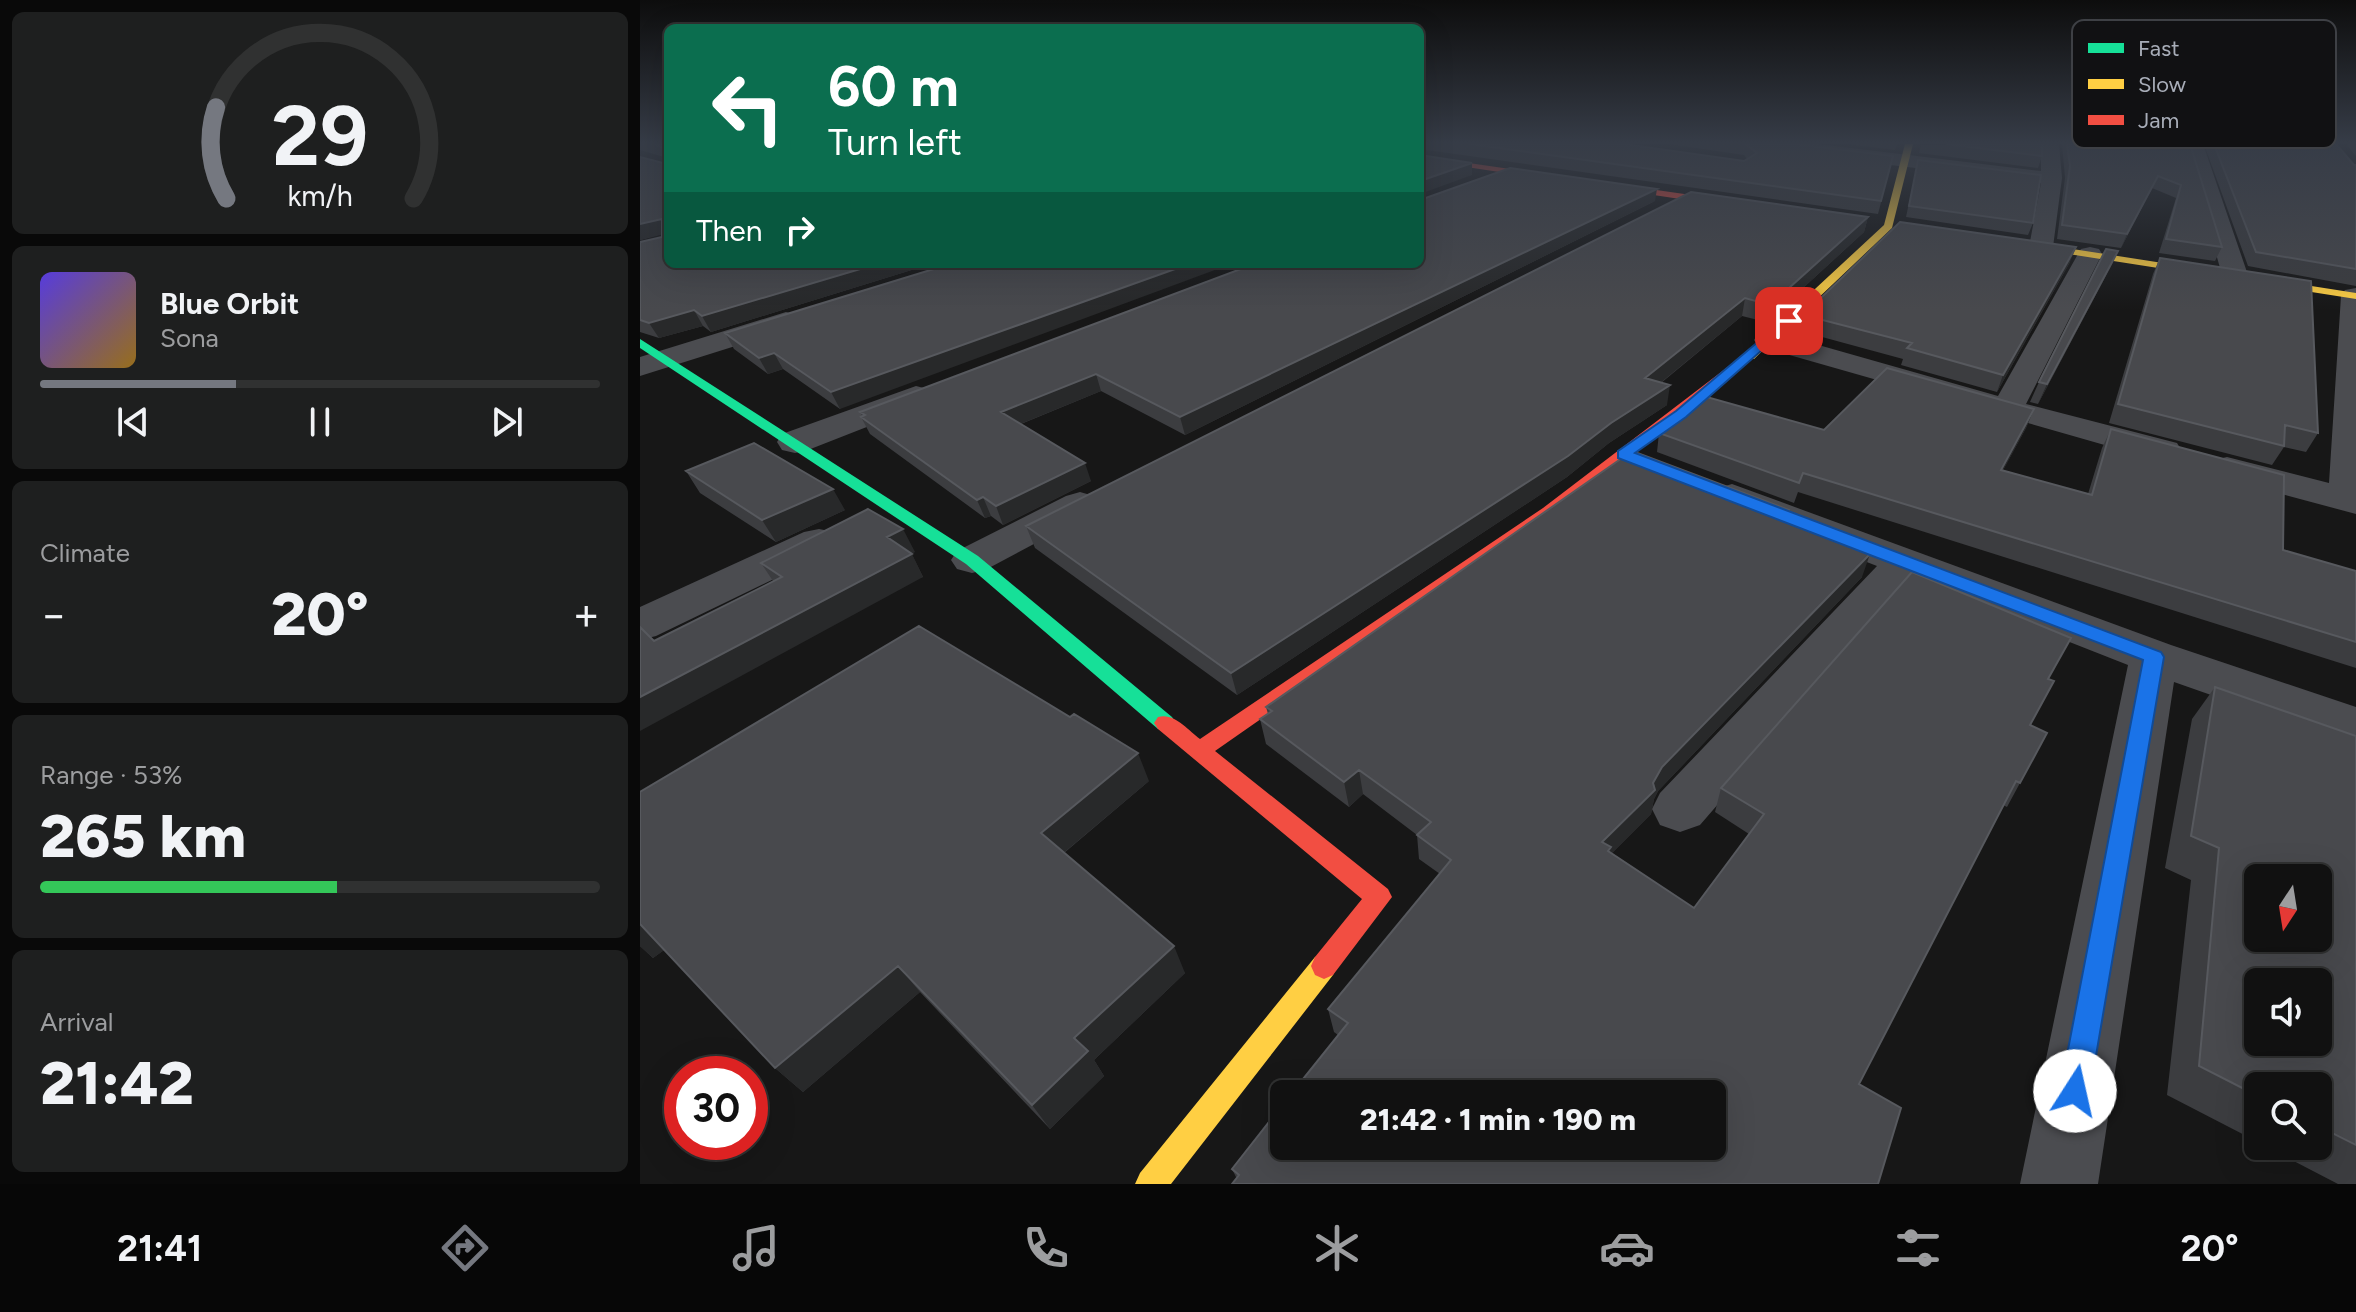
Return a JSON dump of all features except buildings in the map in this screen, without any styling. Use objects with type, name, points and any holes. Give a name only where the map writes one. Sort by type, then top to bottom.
[{"type":"street","points":[[1641,218],[1692,199]]},
{"type":"street","points":[[1703,199],[1753,207]]},
{"type":"street","points":[[1199,751],[1582,487],[1681,414],[1897,227],[1900,199]]},
{"type":"street","points":[[2041,247],[2049,199]]},
{"type":"street","points":[[2211,199],[2235,275]]},
{"type":"street","points":[[1859,222],[1897,227]]},
{"type":"street","points":[[1769,340],[2007,409],[2351,501],[2356,296],[2235,275],[1996,241]]},
{"type":"street","points":[[2007,409],[2090,254]]},
{"type":"street","points":[[653,363],[819,310]]},
{"type":"street","points":[[640,343],[653,363],[795,442],[972,560],[1379,897],[1151,1184]]},
{"type":"street","points":[[795,442],[943,386]]},
{"type":"street","points":[[1623,454],[2154,657],[2356,727]]},
{"type":"street","points":[[972,560],[1113,488]]},
{"type":"street","points":[[640,625],[891,507]]},
{"type":"street","points":[[1680,809],[1905,562]]},
{"type":"street","points":[[2059,1184],[2154,657]]},
{"type":"traffic: fast","points":[[640,343],[972,560],[1165,723]]},
{"type":"traffic: slow","points":[[1750,356],[1889,226],[1896,199]]},
{"type":"traffic: slow","points":[[2015,243],[2356,296]]},
{"type":"traffic: slow","points":[[1151,1184],[1324,966]]},
{"type":"traffic: jam","points":[[1701,199],[1740,205]]},
{"type":"traffic: jam","points":[[1199,751],[1549,511],[1750,356]]},
{"type":"traffic: jam","points":[[1165,723],[1379,897],[1324,966]]},
{"type":"route","points":[[1789,321],[1681,414],[1623,454],[2154,657],[2075,1091]]}]
